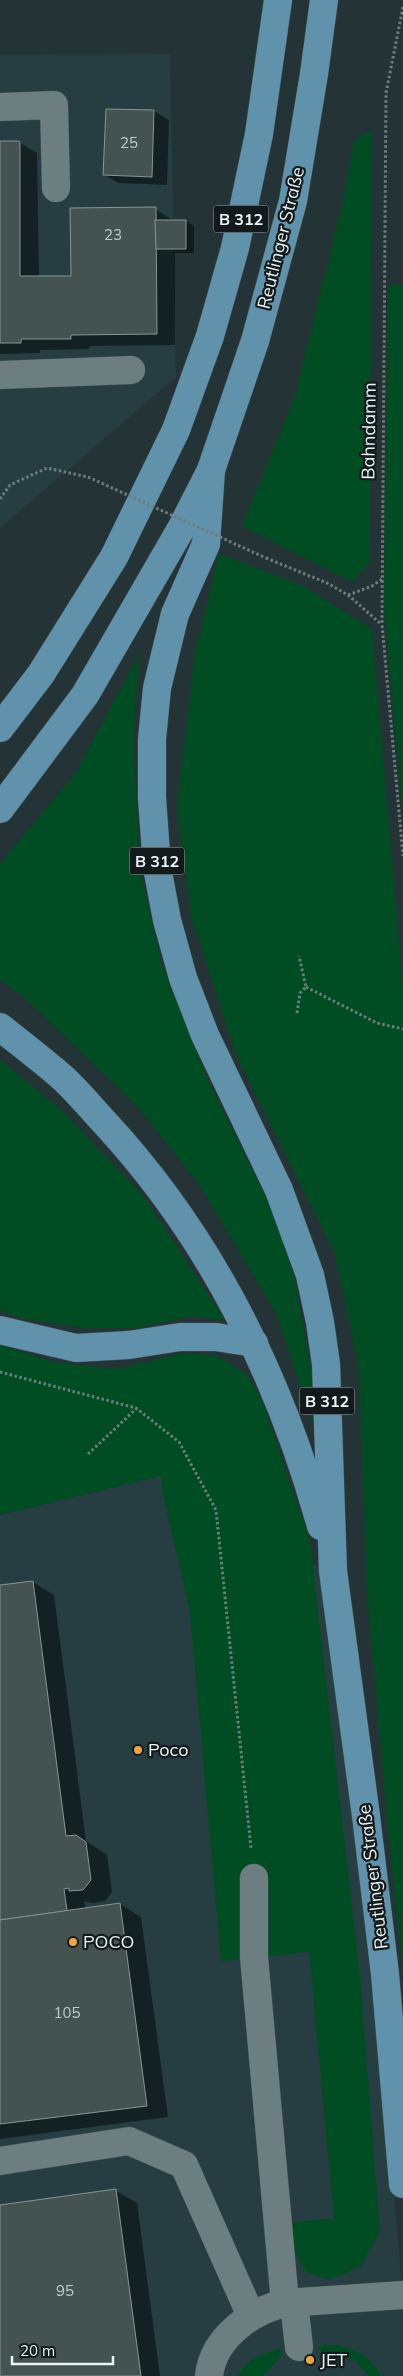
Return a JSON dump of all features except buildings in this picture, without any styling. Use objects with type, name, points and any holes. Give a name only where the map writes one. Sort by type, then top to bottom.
[{"type":"main road","name":"B 312","points":[[0,728],[41,674],[114,557],[176,430],[210,336],[235,248],[258,134],[278,0]]},
{"type":"main road","name":"Reutlinger Straße","points":[[211,470],[255,341],[293,201],[324,0]]},
{"type":"main road","name":"B 312","points":[[0,808],[85,695],[182,527],[211,470]]},
{"type":"main road","name":"B 312","points":[[211,470],[206,544],[175,614],[157,688],[152,739],[152,798],[157,867],[167,920],[183,978],[205,1035],[279,1190],[310,1275],[320,1322],[326,1364],[333,1571]]},
{"type":"main road","name":"B 312","points":[[0,1027],[65,1080],[136,1156],[209,1259],[254,1344],[279,1398],[306,1474],[333,1571]]},
{"type":"main road","points":[[0,1330],[76,1348],[129,1345],[180,1337],[216,1336],[254,1344]]},
{"type":"main road","name":"Reutlinger Straße","points":[[333,1571],[366,1816],[384,1974],[403,2184]]},
{"type":"street","points":[[0,107],[54,105],[56,188]]},
{"type":"street","points":[[0,376],[131,370]]},
{"type":"street","points":[[254,1878],[254,1957],[290,2303],[299,2347]]},
{"type":"street","points":[[0,2161],[129,2141],[184,2166],[250,2316]]},
{"type":"street","points":[[209,2376],[210,2363],[230,2334],[250,2316],[268,2307],[290,2303],[403,2295]]},
{"type":"path","name":"Bahndamm","points":[[403,7],[386,93],[382,579],[382,624],[403,856]]},
{"type":"path","points":[[0,499],[10,485],[47,468],[88,476],[266,558],[327,583],[348,595],[382,624]]},
{"type":"path","points":[[348,595],[372,586],[382,579]]},
{"type":"path","points":[[299,956],[306,987],[377,1024],[403,1029]]},
{"type":"path","points":[[297,1013],[300,993],[306,987]]},
{"type":"path","points":[[0,1372],[136,1408],[179,1442],[216,1510],[254,1878]]},
{"type":"path","points":[[88,1454],[136,1408]]},
{"type":"shaded area","points":[[170,54],[176,377],[0,528],[0,55]]},
{"type":"shaded area","points":[[162,1475],[325,1571],[360,1814],[403,2296],[403,2376],[0,2376],[0,1515]]},
{"type":"green space","points":[[372,130],[370,563],[352,582],[242,526],[294,399],[342,206],[354,140]]},
{"type":"green space","points":[[403,285],[403,818],[384,608],[388,286]]},
{"type":"green space","points":[[219,554],[303,586],[372,629],[403,988],[403,1972],[367,1592],[359,1370],[335,1254],[236,1054],[191,916],[177,807],[195,652]]},
{"type":"green space","points":[[140,653],[133,731],[140,869],[162,965],[207,1078],[277,1220],[295,1280],[319,1415],[320,1447],[277,1315],[199,1184],[137,1106],[26,999],[0,980],[0,864],[75,774]]},
{"type":"green space","points":[[0,1060],[60,1109],[142,1194],[225,1320],[193,1316],[136,1328],[84,1328],[20,1318],[0,1310]]},
{"type":"green space","points":[[0,1345],[52,1362],[117,1369],[184,1353],[217,1356],[247,1375],[261,1398],[310,1541],[360,1976],[380,2231],[361,2266],[330,2280],[306,2272],[294,2250],[288,2223],[334,2218],[309,1952],[221,1961],[190,1612],[162,1490],[162,1476],[0,1515]]},
{"type":"green space","points":[[331,2345],[354,2350],[361,2354],[372,2363],[381,2376],[369,2376],[355,2361],[344,2356],[326,2355],[322,2353],[318,2346]]},
{"type":"green space","points":[[280,2349],[282,2355],[264,2376],[237,2376],[250,2361]]},
{"type":"place","name":"Poco","points":[[138,1750]]},
{"type":"place","name":"POCO","points":[[73,1942]]},
{"type":"place","name":"JET","points":[[310,2360]]}]
